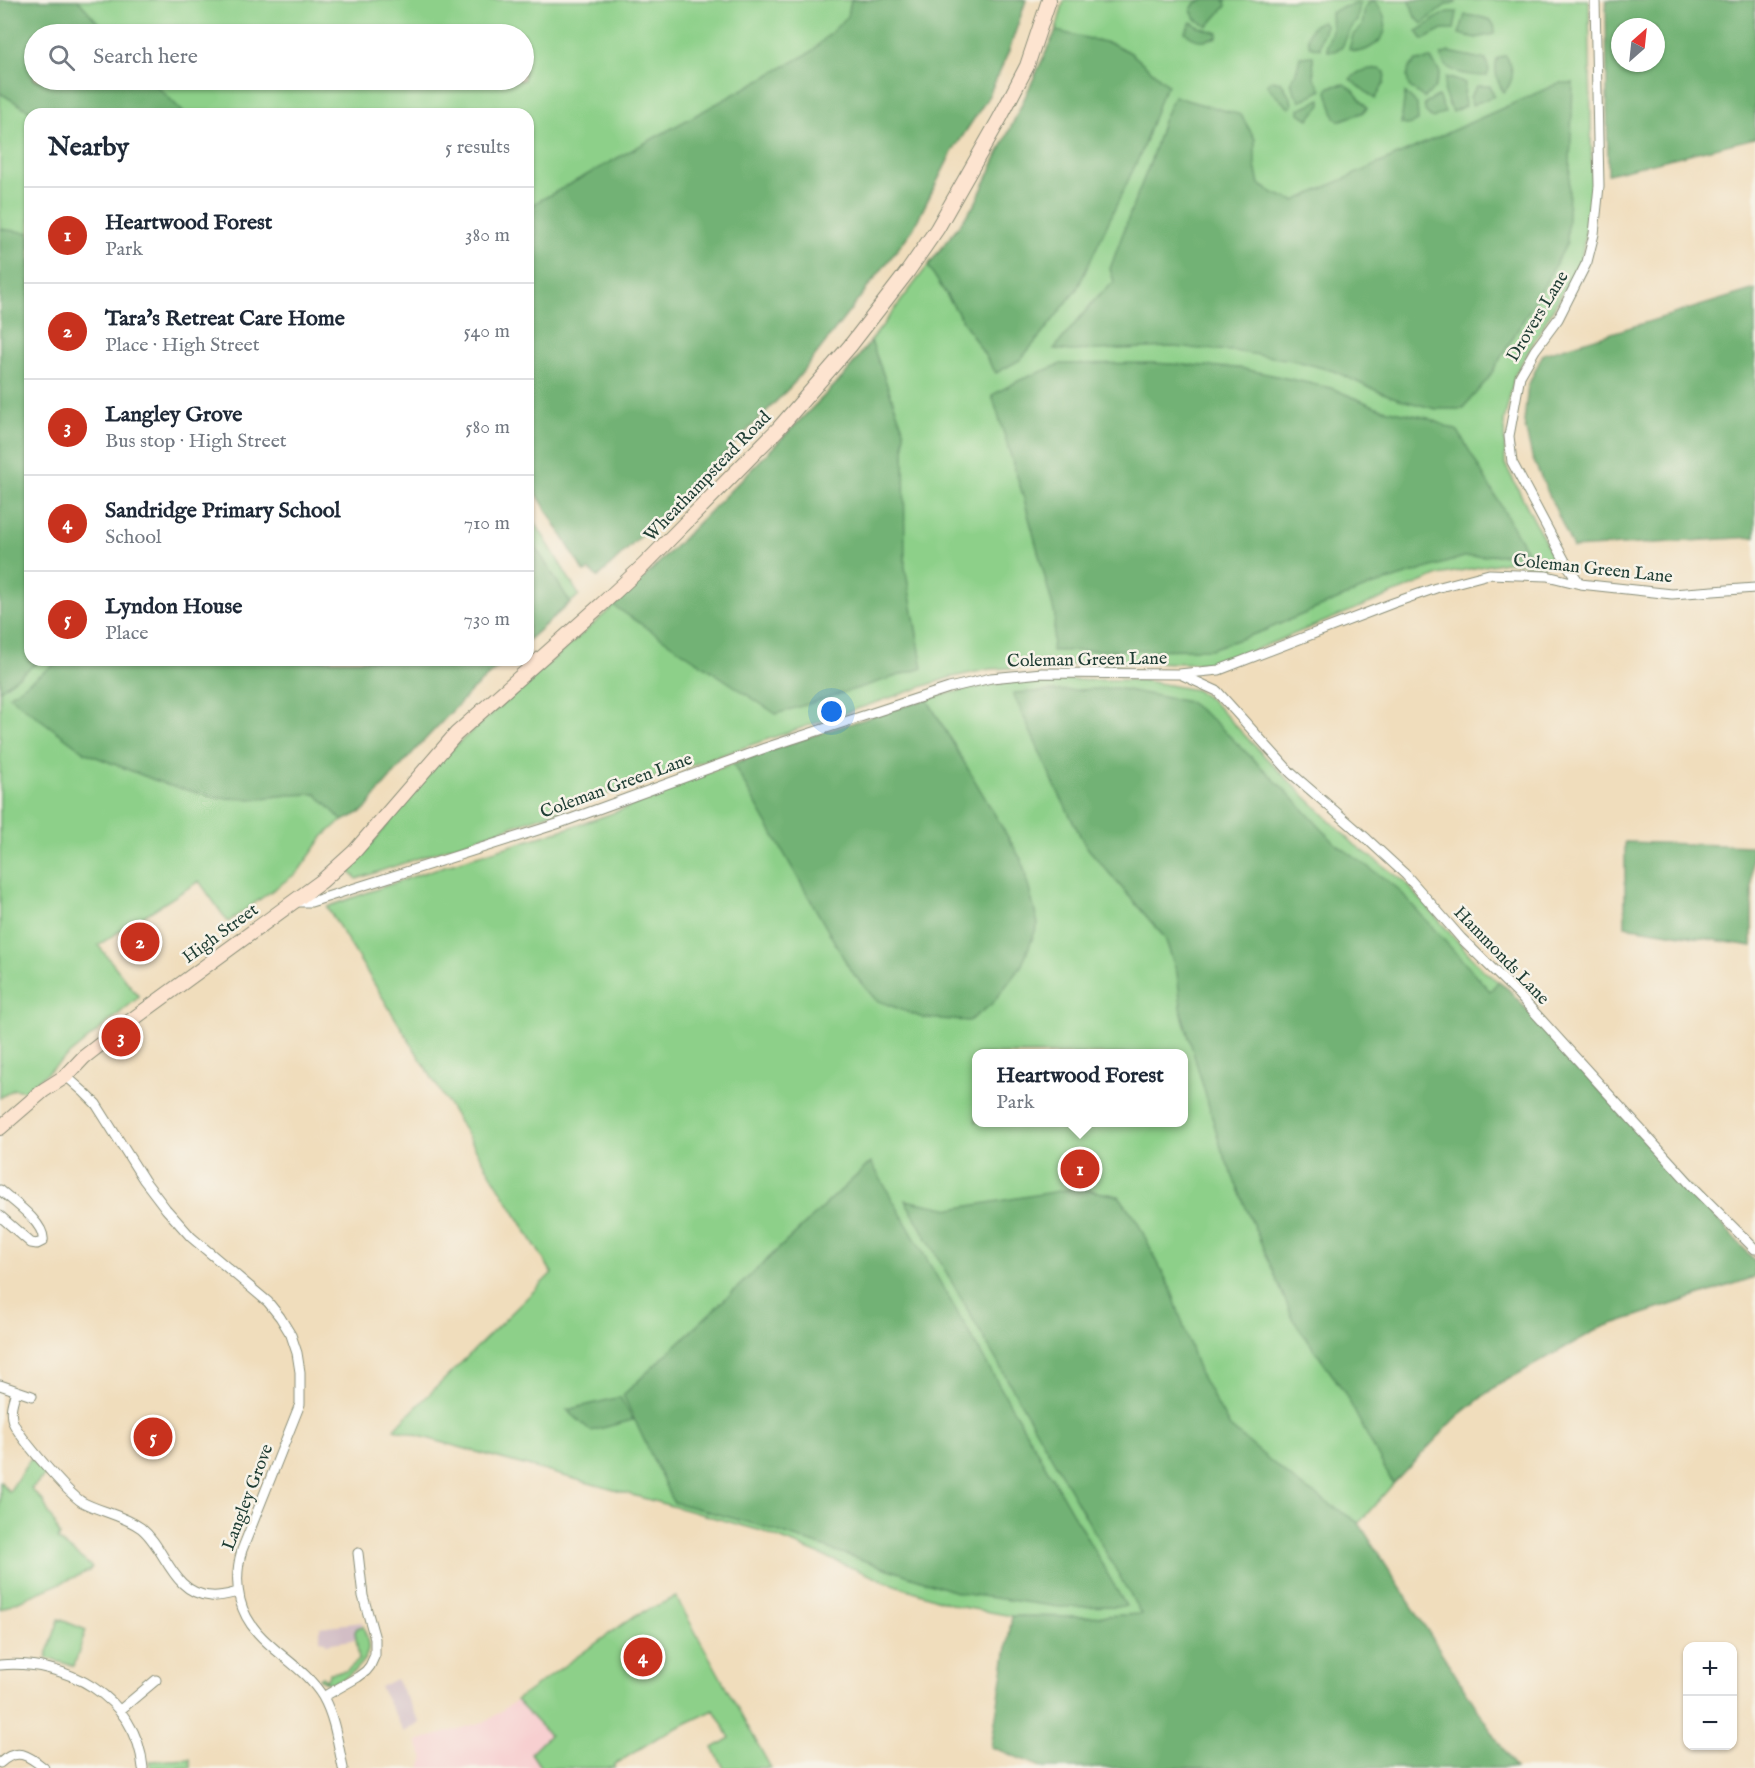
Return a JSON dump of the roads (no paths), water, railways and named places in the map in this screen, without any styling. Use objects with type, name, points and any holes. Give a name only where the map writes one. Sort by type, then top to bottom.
[{"type":"main road","name":"Wheathampstead Road","points":[[534,664],[644,565],[778,429],[822,380],[908,271],[938,229],[1000,118],[1027,66],[1049,0]]},
{"type":"main road","name":"Wheathampstead Road","points":[[293,902],[322,881],[347,858],[456,734],[532,666]]},
{"type":"main road","name":"High Street","points":[[0,1128],[44,1090],[66,1077],[84,1057],[129,1022],[293,902]]},
{"type":"street","name":"Drovers Lane","points":[[1580,584],[1566,563],[1512,462],[1509,436],[1520,376],[1535,350],[1558,319],[1587,262],[1594,234],[1599,186],[1595,0]]},
{"type":"street","points":[[1551,577],[1561,571],[1566,563]]},
{"type":"street","name":"Coleman Green Lane","points":[[293,902],[310,902],[557,824],[765,748],[950,688],[991,678],[1042,673],[1179,674],[1219,670],[1393,603],[1436,588],[1490,574],[1547,576],[1580,584],[1672,594],[1755,588]]},
{"type":"street","points":[[1217,691],[1219,670]]},
{"type":"street","name":"Hammonds Lane","points":[[1179,674],[1217,691],[1292,773],[1406,875],[1461,938],[1517,993],[1691,1185],[1755,1249]]},
{"type":"street","name":"Langley Grove","points":[[66,1077],[96,1104],[144,1180],[166,1209],[192,1238],[268,1302],[280,1317],[294,1344],[300,1372],[300,1404],[242,1550],[237,1575],[238,1592],[242,1609],[253,1629],[300,1669],[323,1697],[334,1726],[343,1768]]},
{"type":"street","points":[[0,1190],[38,1223],[43,1233],[43,1241],[37,1244],[31,1243],[0,1216]]},
{"type":"street","points":[[0,1385],[32,1396]]},
{"type":"street","points":[[16,1391],[11,1412],[13,1422],[44,1463],[72,1494],[90,1506],[126,1519],[142,1530],[152,1539],[176,1577],[193,1590],[208,1596],[238,1592]]},
{"type":"street","points":[[323,1697],[366,1671],[375,1655],[375,1639],[363,1596],[358,1553]]},
{"type":"street","points":[[0,1665],[31,1664],[64,1673],[91,1685],[102,1693],[126,1720],[136,1742],[143,1768]]},
{"type":"street","points":[[119,1710],[156,1680]]},
{"type":"street","points":[[0,1763],[9,1755],[20,1754],[34,1760],[44,1768]]},
{"type":"place","name":"Tara's Retreat Care Home","points":[[140,942]]},
{"type":"place","name":"Langley Grove","points":[[121,1037]]},
{"type":"place","name":"Heartwood Forest","points":[[1080,1169]]},
{"type":"place","name":"Lyndon House","points":[[153,1437]]},
{"type":"place","name":"Sandridge Primary School","points":[[643,1657]]}]
